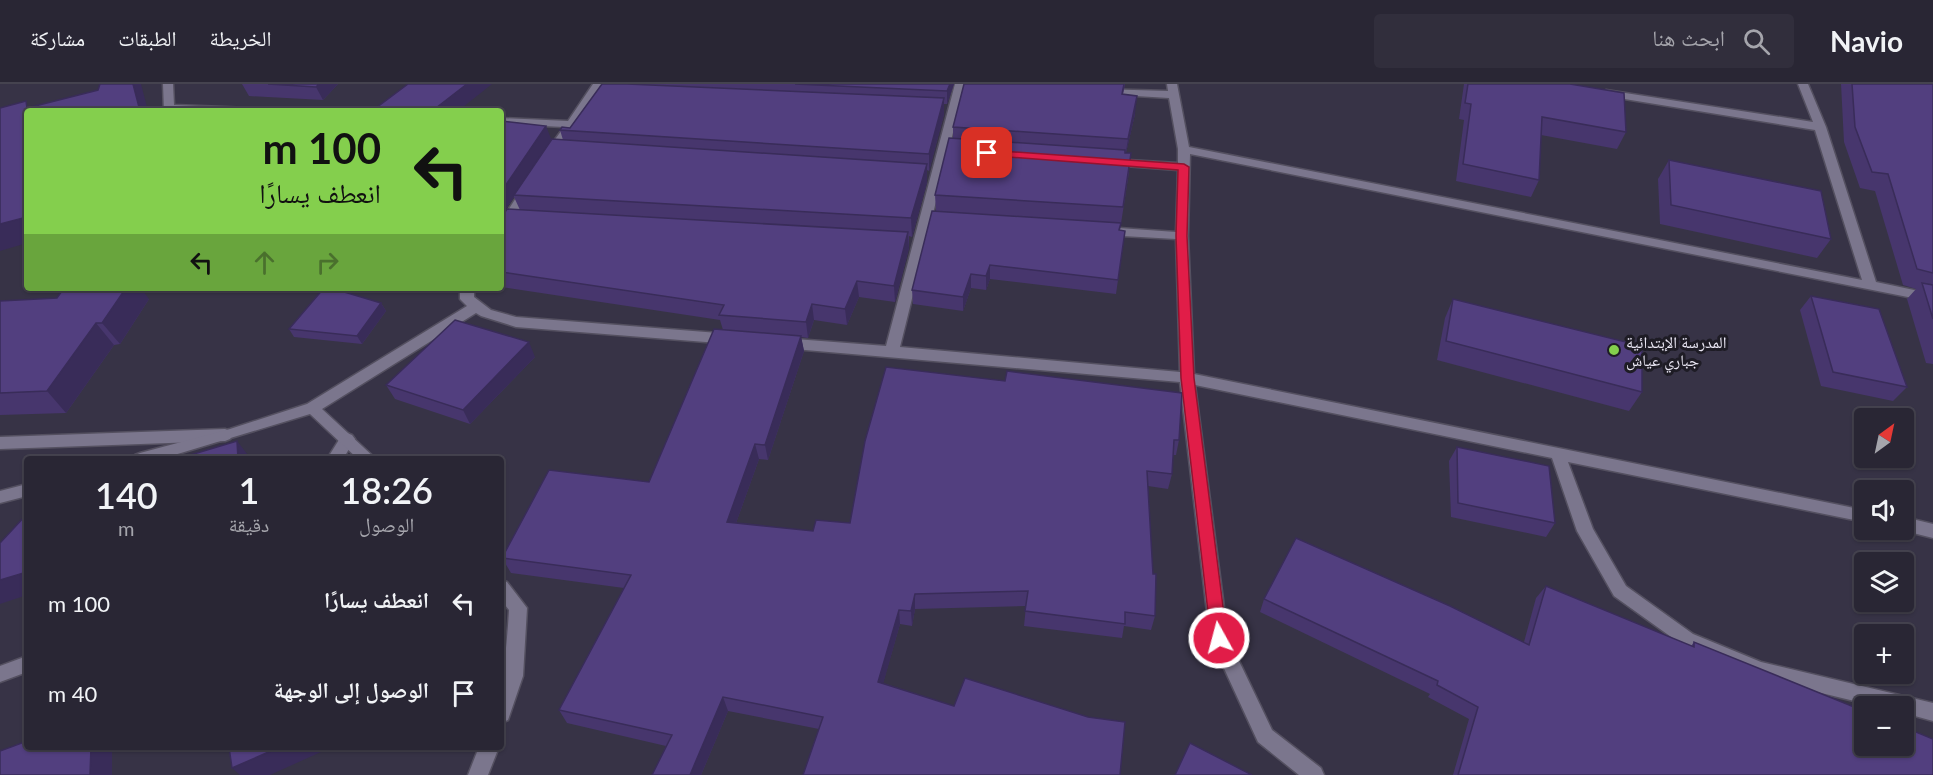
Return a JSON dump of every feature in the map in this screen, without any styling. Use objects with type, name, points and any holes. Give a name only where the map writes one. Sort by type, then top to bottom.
[{"type":"street","points":[[168,84],[169,108]]},
{"type":"street","points":[[892,351],[914,243],[932,220],[931,177],[949,150],[948,109],[960,84]]},
{"type":"street","points":[[966,84],[977,85]]},
{"type":"street","points":[[1803,84],[1820,127],[1871,286]]},
{"type":"street","points":[[565,152],[553,151],[598,90]]},
{"type":"street","points":[[1094,91],[1173,90],[1184,149],[1182,236],[1187,378],[1219,638],[1265,736],[1314,775]]},
{"type":"street","points":[[1594,91],[1820,127]]},
{"type":"street","points":[[504,121],[572,124]]},
{"type":"street","points":[[1184,149],[1933,298]]},
{"type":"street","points":[[1104,161],[1184,167]]},
{"type":"street","points":[[510,223],[534,180]]},
{"type":"street","points":[[1089,230],[1182,236]]},
{"type":"street","points":[[467,291],[467,299],[486,313],[516,322],[892,351],[1187,378],[1854,514]]},
{"type":"street","points":[[151,456],[312,408],[477,306]]},
{"type":"street","points":[[312,408],[365,456]]},
{"type":"street","points":[[0,442],[231,434]]},
{"type":"street","points":[[337,456],[347,439]]},
{"type":"street","points":[[1558,454],[1585,531],[1620,591],[1687,639],[1759,670],[1933,712]]},
{"type":"street","points":[[0,497],[24,491]]},
{"type":"street","points":[[1914,527],[1933,531]]},
{"type":"street","points":[[504,591],[518,608],[514,676],[504,705]]},
{"type":"street","points":[[0,674],[24,665]]},
{"type":"street","points":[[477,775],[488,750]]},
{"type":"building","points":[[100,84],[133,84],[139,108],[27,108],[98,90]]},
{"type":"building","points":[[268,84],[319,84],[316,87]]},
{"type":"building","points":[[408,84],[467,84],[436,108],[376,108]]},
{"type":"building","points":[[602,84],[944,98],[929,154],[560,130],[562,127],[570,128]]},
{"type":"building","points":[[795,84],[950,84],[947,91]]},
{"type":"building","points":[[964,84],[1124,84],[1122,94],[1137,96],[1128,139],[953,127]]},
{"type":"building","points":[[1468,84],[1570,84],[1624,93],[1626,132],[1542,117],[1539,180],[1463,164],[1471,104],[1465,103]]},
{"type":"building","points":[[1852,84],[1933,84],[1933,273],[1917,269],[1888,174],[1872,172],[1855,127]]},
{"type":"building","points":[[26,101],[27,108],[24,108],[24,218],[0,224],[0,108]]},
{"type":"building","points":[[504,121],[546,126],[504,188]]},
{"type":"building","points":[[949,138],[1125,150],[1125,153],[1131,153],[1123,207],[935,195]]},
{"type":"building","points":[[552,139],[927,164],[911,218],[514,195]]},
{"type":"building","points":[[1669,160],[1821,191],[1831,239],[1671,205]]},
{"type":"building","points":[[507,209],[908,232],[894,286],[857,281],[845,309],[812,304],[806,322],[719,315],[724,305],[504,272],[504,214]]},
{"type":"building","points":[[932,211],[1121,223],[1119,230],[1125,231],[1118,280],[990,265],[986,276],[971,274],[963,297],[912,290]]},
{"type":"building","points":[[1922,283],[1933,285],[1933,319]]},
{"type":"building","points":[[62,291],[124,291],[102,323],[96,323],[47,391],[0,393],[0,301],[57,298]]},
{"type":"building","points":[[321,291],[341,291],[381,303],[357,336],[289,329]]},
{"type":"building","points":[[1811,296],[1879,309],[1907,387],[1833,372]]},
{"type":"building","points":[[1453,299],[1642,346],[1642,392],[1446,341]]},
{"type":"building","points":[[455,320],[529,342],[463,410],[386,385]]},
{"type":"building","points":[[714,329],[801,336],[765,445],[755,444],[727,522],[813,531],[816,520],[850,523],[865,441],[886,367],[1005,381],[1007,371],[1182,393],[1179,440],[1174,440],[1172,474],[1147,471],[1153,574],[1156,574],[1155,616],[1125,612],[1125,624],[1025,611],[1028,591],[915,594],[911,611],[899,610],[878,682],[954,706],[965,678],[1088,717],[1125,722],[1120,775],[803,775],[823,717],[723,697],[690,775],[652,775],[672,735],[559,710],[631,575],[504,558],[504,554],[549,470],[649,482]]},
{"type":"building","points":[[237,441],[238,456],[187,456]]},
{"type":"building","points":[[1457,447],[1549,466],[1555,523],[1458,503]]},
{"type":"building","points":[[24,517],[24,573],[0,580],[0,543]]},
{"type":"building","points":[[1296,538],[1450,606],[1529,645],[1546,586],[1694,647],[1694,642],[1854,707],[1854,756],[1914,756],[1914,731],[1933,739],[1933,775],[1458,775],[1478,707],[1437,685],[1438,681],[1264,599]]},
{"type":"building","points":[[24,742],[24,750],[91,750],[90,775],[0,775],[0,751]]},
{"type":"building","points":[[1190,743],[1252,775],[1175,775]]},
{"type":"building","points":[[229,750],[273,750],[232,768]]},
{"type":"place","name":"المدرسة الإبتدائية جباري عياش","points":[[1614,350]]},
{"type":"route","points":[[987,153],[1184,167],[1182,236],[1187,378],[1219,638]]}]
